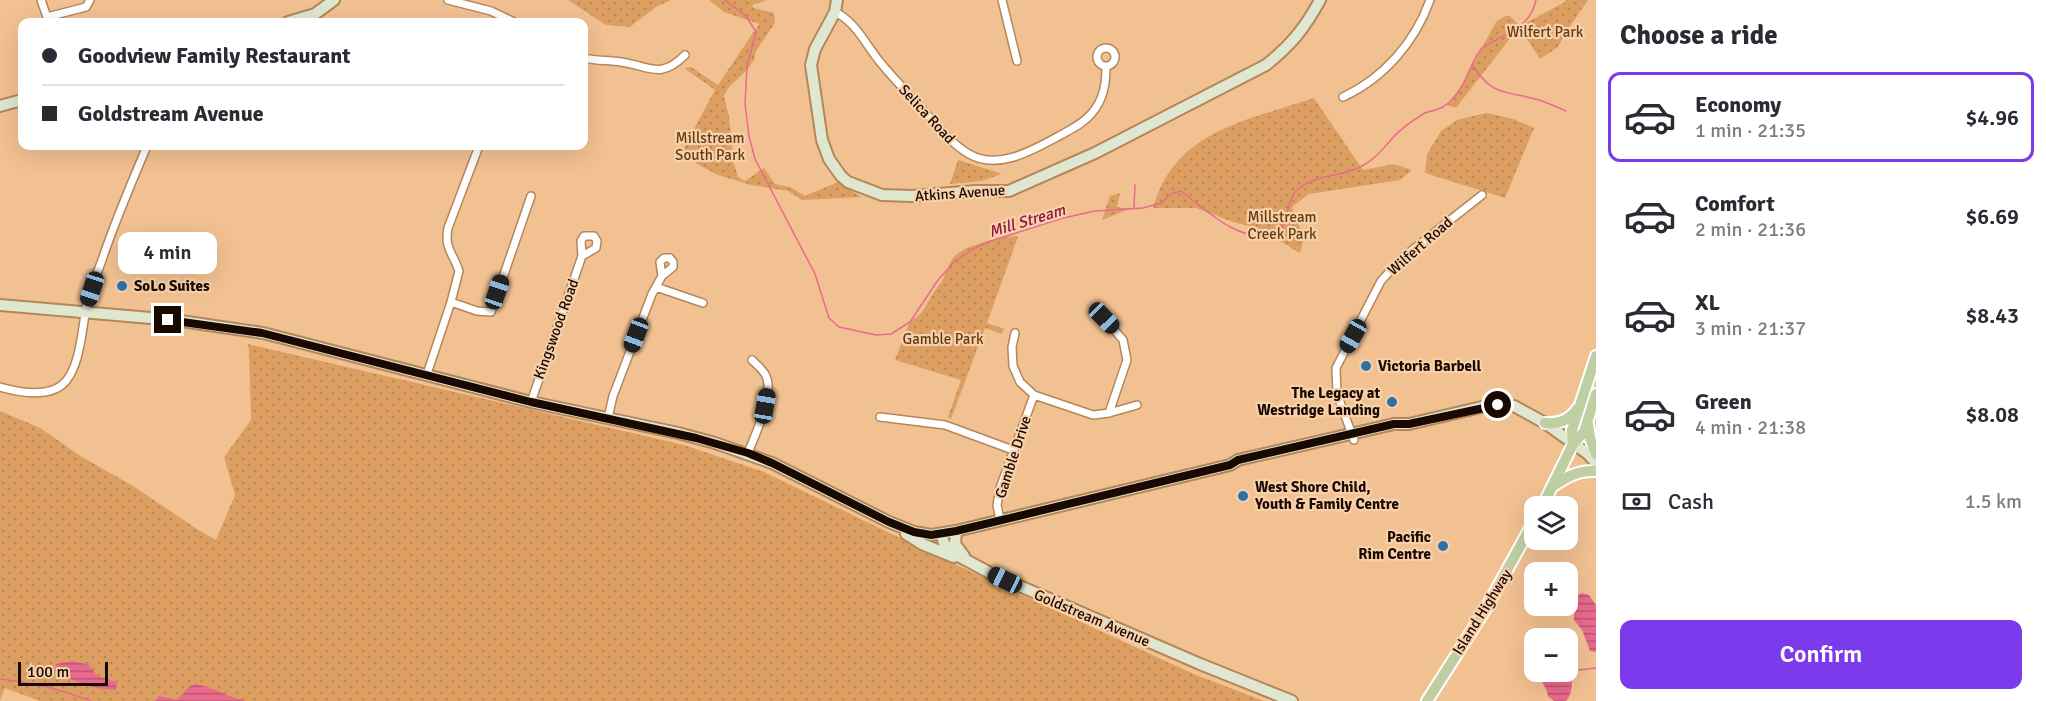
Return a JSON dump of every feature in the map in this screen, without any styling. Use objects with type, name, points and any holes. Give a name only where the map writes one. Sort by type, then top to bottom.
[{"type":"main road","points":[[302,18],[315,14],[334,0]]},
{"type":"main road","name":"Atkins Avenue","points":[[837,0],[835,12],[814,50],[811,65],[812,84],[825,150],[835,168],[848,182],[882,195],[912,196],[1009,191],[1095,153],[1266,65],[1291,45],[1320,0]]},
{"type":"main road","points":[[0,106],[18,101]]},
{"type":"main road","points":[[0,305],[174,320],[248,330],[531,402],[678,433],[748,453],[801,476],[889,522],[922,544],[971,563]]},
{"type":"main road","points":[[1573,444],[1572,430],[1596,356]]},
{"type":"main road","points":[[1547,496],[1573,444],[1584,432],[1596,394]]},
{"type":"main road","points":[[1545,423],[1552,423],[1571,416],[1582,401]]},
{"type":"main road","points":[[889,522],[922,534],[941,534],[1230,465],[1240,467],[1293,451],[1395,430],[1409,424],[1498,405],[1514,406],[1545,423],[1596,463]]},
{"type":"main road","points":[[1588,418],[1590,438],[1596,454]]},
{"type":"main road","points":[[1552,486],[1581,471],[1596,471]]},
{"type":"main road","points":[[956,531],[955,544],[971,563]]},
{"type":"main road","name":"Goldstream Avenue","points":[[941,534],[944,543],[953,553],[1018,586],[1292,701]]},
{"type":"main road","name":"Island Highway","points":[[1427,701],[1485,610],[1524,539]]},
{"type":"street","points":[[41,0],[47,16],[88,4]]},
{"type":"street","points":[[448,0],[491,11],[506,18]]},
{"type":"street","points":[[1002,0],[1017,61]]},
{"type":"street","points":[[1343,97],[1366,84],[1399,55],[1419,27],[1430,0]]},
{"type":"street","name":"Selica Road","points":[[835,12],[848,21],[861,35],[880,62],[956,145],[975,158],[987,160],[1012,158],[1034,150],[1082,124],[1100,100],[1105,85],[1106,66]]},
{"type":"street","points":[[588,58],[621,62],[653,71],[665,70],[678,63],[685,55]]},
{"type":"street","points":[[0,387],[37,392],[52,390],[62,385],[70,375],[76,359],[87,303],[112,232],[145,150]]},
{"type":"street","points":[[427,374],[459,270],[448,250],[447,234],[478,150]]},
{"type":"street","name":"Wilfert Road","points":[[1353,437],[1336,394],[1336,368],[1375,292],[1401,258],[1482,195]]},
{"type":"street","points":[[451,302],[477,311],[490,312],[531,196]]},
{"type":"street","name":"Kingswood Road","points":[[531,402],[582,256]]},
{"type":"street","points":[[608,418],[614,396],[662,276]]},
{"type":"street","points":[[656,287],[703,303]]},
{"type":"street","points":[[1104,318],[1123,340],[1127,360],[1109,413]]},
{"type":"street","points":[[1015,333],[1012,347],[1013,366],[1020,382],[1034,395],[1086,413],[1109,413],[1137,405]]},
{"type":"street","points":[[748,453],[765,406],[768,383],[765,374],[752,360]]},
{"type":"street","name":"Gamble Drive","points":[[1000,520],[998,497],[1034,395]]},
{"type":"street","points":[[880,417],[945,425],[1013,450]]},
{"type":"green space","points":[[568,0],[671,0],[656,7],[630,27],[606,25]]},
{"type":"green space","name":"Millstream South Park","points":[[709,0],[767,0],[752,5],[754,8],[774,13],[775,23],[756,51],[754,60],[728,88],[724,96],[738,177],[745,181],[764,168],[775,184],[790,187],[805,196],[838,182],[861,197],[802,200],[788,191],[751,185],[718,175],[680,155],[715,90],[684,68],[691,67],[718,85],[759,24],[724,12]]},
{"type":"green space","name":"Wilfert Park","points":[[1565,0],[1588,0],[1558,47],[1540,59],[1519,27],[1456,108],[1448,105],[1456,95],[1496,22],[1505,16],[1510,16],[1520,26]]},
{"type":"green space","name":"Millstream Creek Park","points":[[1314,98],[1363,170],[1394,164],[1412,170],[1400,180],[1309,194],[1292,207],[1304,239],[1300,253],[1256,227],[1236,223],[1196,208],[1153,208],[1163,182],[1178,161],[1196,145],[1216,132],[1239,122]]},
{"type":"green space","points":[[1486,113],[1514,119],[1534,128],[1505,198],[1425,173],[1427,154],[1441,131],[1457,120]]},
{"type":"green space","points":[[958,160],[1002,174],[981,181],[950,184]]},
{"type":"green space","points":[[1120,193],[1117,207],[1130,209],[1102,220],[1110,196]]},
{"type":"green space","name":"Gamble Park","points":[[1018,237],[987,323],[1004,329],[1002,334],[985,328],[951,419],[948,417],[961,380],[895,360],[910,321],[925,308],[943,280],[952,259],[972,246]]},
{"type":"green space","points":[[247,344],[684,445],[764,472],[937,556],[1196,675],[1264,701],[40,701],[5,688],[0,701],[0,411],[40,428],[82,457],[133,486],[216,540],[235,495],[224,457],[251,420]]},
{"type":"shaded area","points":[[1582,593],[1589,595],[1596,605],[1596,652],[1590,651],[1582,630],[1574,620],[1574,616],[1578,616],[1578,595]]},
{"type":"shaded area","points":[[73,661],[89,665],[97,676],[117,682],[116,690],[84,684],[55,671],[56,664]]},
{"type":"shaded area","points":[[1542,682],[1572,682],[1571,692],[1566,701],[1554,701],[1548,696]]},
{"type":"shaded area","points":[[196,684],[246,701],[155,701],[159,696],[177,700],[190,686]]},
{"type":"waterway","name":"Mill Stream","points":[[725,0],[746,16],[756,32],[747,66],[745,104],[755,159],[815,274],[829,318],[839,327],[876,335],[891,334],[910,322],[938,280],[954,262],[973,249],[1063,218],[1095,211],[1143,208],[1161,203],[1171,194],[1181,191],[1236,230],[1260,236],[1273,235],[1282,228],[1291,200],[1298,189],[1321,178],[1355,170],[1366,164],[1411,122],[1449,102],[1462,87],[1482,48],[1522,24],[1533,10],[1536,0]]},
{"type":"waterway","points":[[1473,66],[1495,88],[1539,100],[1566,111]]},
{"type":"waterway","points":[[1134,208],[1135,185]]},
{"type":"waterway","points":[[1578,670],[1596,668]]},
{"type":"waterway","points":[[0,679],[46,687],[91,701]]},
{"type":"place","name":"SoLo Suites","points":[[122,286]]},
{"type":"place","name":"Victoria Barbell","points":[[1366,366]]},
{"type":"place","name":"The Legacy at Westridge Landing","points":[[1392,402]]},
{"type":"place","name":"West Shore Child, Youth & Family Centre","points":[[1243,496]]},
{"type":"place","name":"Pacific Rim Centre","points":[[1443,546]]},
{"type":"route","points":[[168,320],[262,333],[531,402],[715,443],[748,453],[801,476],[889,522],[914,532],[931,535],[956,531],[1230,465],[1238,460],[1292,447],[1394,424],[1409,424],[1498,405]]}]
